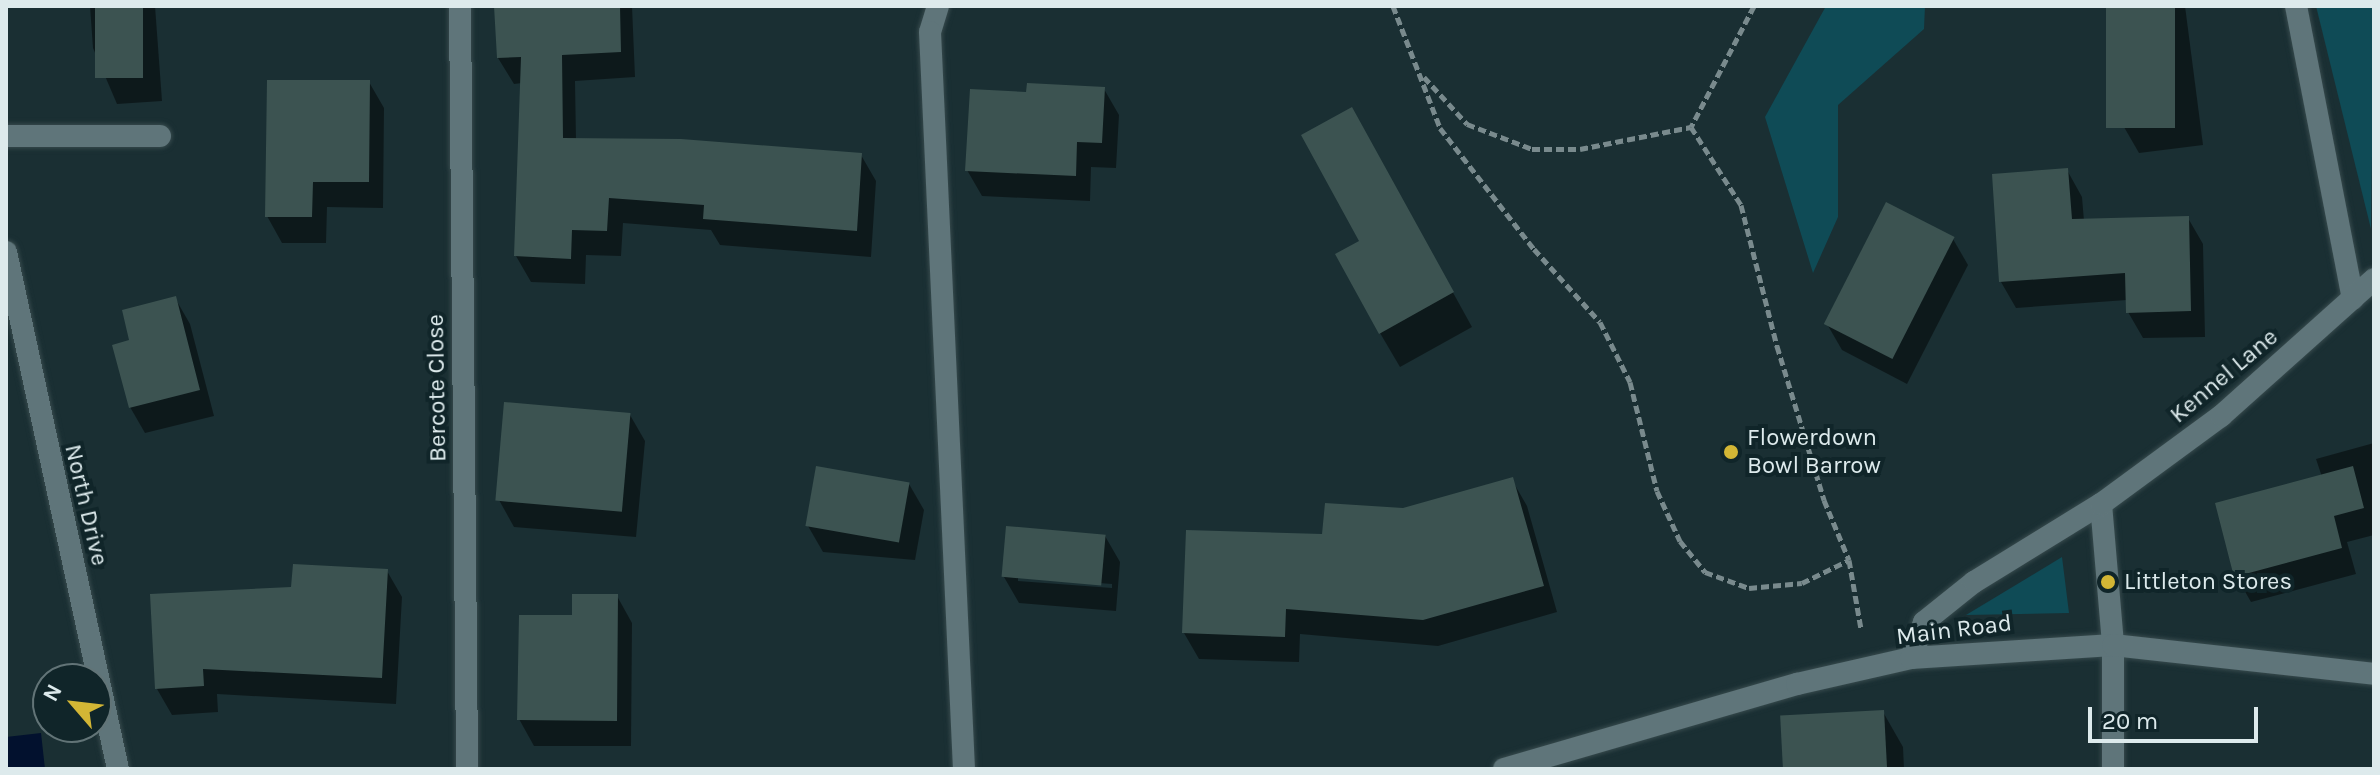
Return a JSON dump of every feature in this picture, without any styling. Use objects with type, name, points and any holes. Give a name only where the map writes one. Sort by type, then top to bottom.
[{"type":"street","name":"Bercote Close","points":[[460,6],[467,769]]},
{"type":"street","points":[[938,6],[930,32],[964,769]]},
{"type":"street","points":[[2296,6],[2353,298]]},
{"type":"street","points":[[6,136],[160,136]]},
{"type":"street","name":"North Drive","points":[[6,252],[118,769]]},
{"type":"street","name":"Kennel Lane","points":[[1911,658],[1924,622],[1974,582],[2101,504],[2221,416],[2374,279]]},
{"type":"street","points":[[2101,504],[2113,645],[2113,769]]},
{"type":"street","name":"Main Road","points":[[1504,769],[1618,732],[1911,658],[2113,645],[2374,674]]},
{"type":"path","points":[[1387,6],[1421,74],[1440,128],[1534,249],[1600,322],[1630,382],[1657,491],[1680,541],[1705,572],[1749,588],[1802,583],[1849,560]]},
{"type":"path","points":[[1393,6],[1396,19]]},
{"type":"path","points":[[1691,127],[1754,6]]},
{"type":"path","points":[[1421,74],[1467,124],[1532,149],[1580,149],[1691,127]]},
{"type":"path","points":[[1691,127],[1741,205],[1781,360],[1824,500],[1849,560],[1868,669]]},
{"type":"shaded area","points":[[1826,6],[1925,6],[1924,29],[1838,105],[1838,217],[1813,273],[1765,117]]},
{"type":"shaded area","points":[[2316,6],[2374,6],[2371,229]]},
{"type":"shaded area","points":[[2062,557],[2069,613],[1966,615]]},
{"type":"shaded area","points":[[32,734],[32,743],[42,743],[45,769],[6,769],[6,737]]},
{"type":"building","points":[[95,6],[143,6],[143,78],[95,78]]},
{"type":"building","points":[[494,6],[620,6],[621,52],[562,55],[563,138],[681,139],[862,153],[857,231],[703,219],[704,205],[609,198],[607,231],[572,230],[571,259],[514,256],[521,57],[497,58]]},
{"type":"building","points":[[2106,6],[2175,6],[2175,128],[2106,128]]},
{"type":"building","points":[[267,80],[370,80],[369,182],[313,182],[312,217],[265,217]]},
{"type":"building","points":[[1027,83],[1105,87],[1102,143],[1077,142],[1076,176],[965,171],[970,89],[1026,92]]},
{"type":"building","points":[[1352,107],[1454,292],[1379,334],[1335,254],[1359,241],[1301,135]]},
{"type":"building","points":[[2068,168],[2072,219],[2189,216],[2191,311],[2126,313],[2125,273],[1999,282],[1992,174]]},
{"type":"building","points":[[1886,202],[1955,237],[1892,359],[1824,324]]},
{"type":"building","points":[[176,296],[200,390],[129,408],[112,345],[129,340],[122,310]]},
{"type":"building","points":[[504,402],[631,413],[622,512],[495,501]]},
{"type":"building","points":[[816,466],[910,482],[899,543],[805,526]]},
{"type":"building","points":[[2353,466],[2364,508],[2334,516],[2342,548],[2234,577],[2215,503]]},
{"type":"building","points":[[1513,477],[1544,586],[1423,620],[1286,609],[1285,637],[1182,633],[1186,530],[1322,534],[1325,503],[1403,508]]},
{"type":"building","points":[[1006,526],[1106,535],[1101,586],[1002,577]]},
{"type":"building","points":[[293,564],[388,569],[382,678],[203,669],[204,686],[155,689],[150,594],[291,587]]},
{"type":"building","points":[[572,594],[618,594],[617,721],[517,720],[519,615],[572,615]]},
{"type":"building","points":[[1884,710],[1887,769],[1783,769],[1780,715]]},
{"type":"place","name":"Flowerdown Bowl Barrow","points":[[1731,452]]},
{"type":"place","name":"Littleton Stores","points":[[2108,582]]}]
